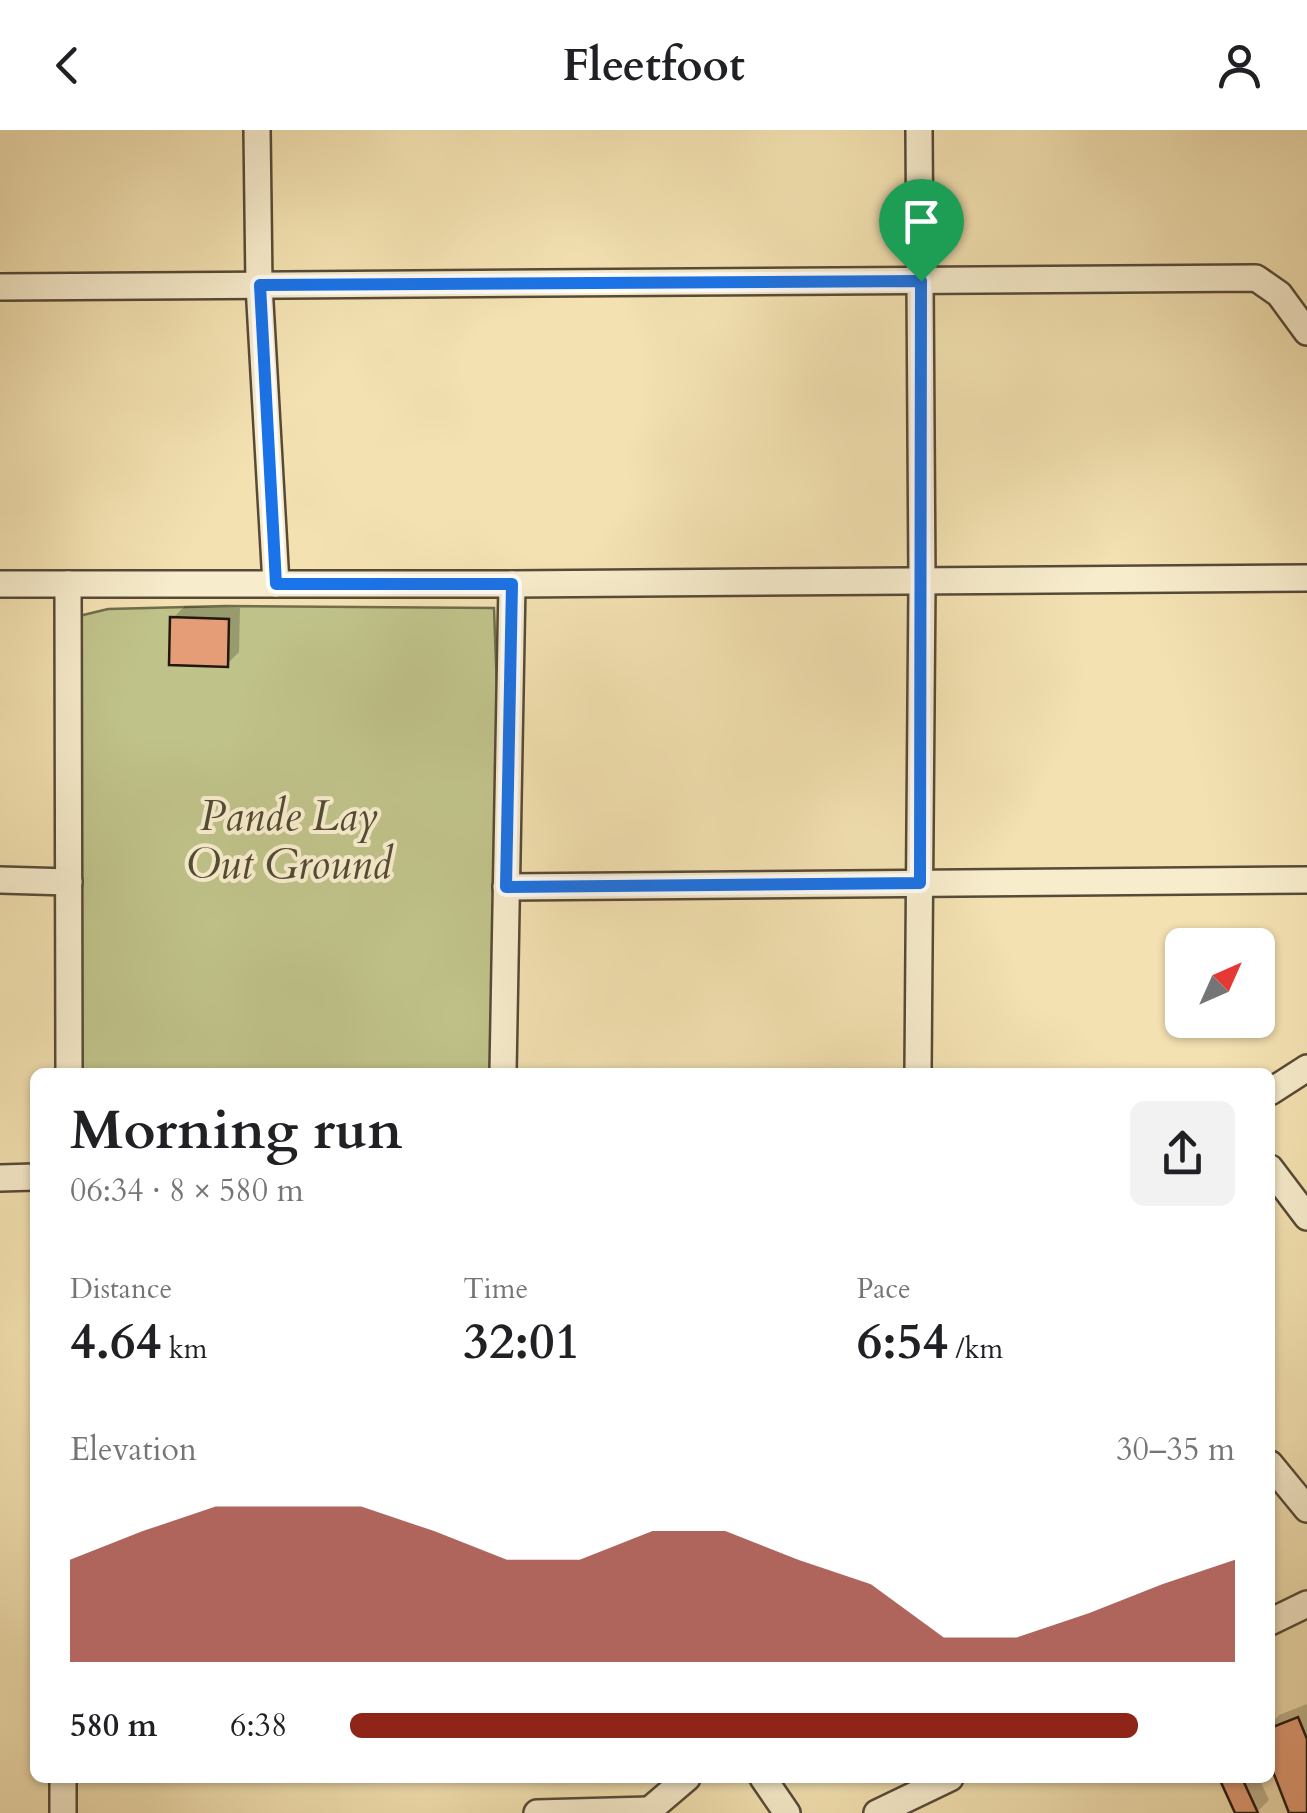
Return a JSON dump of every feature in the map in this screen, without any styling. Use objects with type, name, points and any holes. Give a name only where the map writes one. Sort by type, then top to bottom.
[{"type":"street","points":[[257,130],[260,285],[276,584]]},
{"type":"street","points":[[918,1068],[922,582],[919,130]]},
{"type":"street","points":[[0,287],[1256,278],[1279,294],[1307,332]]},
{"type":"street","points":[[0,584],[1307,578]]},
{"type":"street","points":[[68,584],[70,1068]]},
{"type":"street","points":[[503,1068],[512,584]]},
{"type":"street","points":[[0,880],[69,882]]},
{"type":"street","points":[[506,887],[1307,880]]},
{"type":"street","points":[[1275,1089],[1307,1068]]},
{"type":"street","points":[[1275,1174],[1307,1216]]},
{"type":"street","points":[[0,1178],[30,1177]]},
{"type":"street","points":[[1275,1470],[1307,1509]]},
{"type":"street","points":[[1275,1620],[1307,1604]]},
{"type":"street","points":[[63,1783],[63,1813]]},
{"type":"street","points":[[536,1813],[648,1812],[681,1783]]},
{"type":"street","points":[[766,1783],[787,1813]]},
{"type":"street","points":[[877,1813],[940,1783]]},
{"type":"green space","name":"Pande Lay Out Ground","points":[[494,608],[499,744],[493,1068],[80,1068],[79,616],[108,609]]},
{"type":"building","points":[[170,617],[229,619],[228,667],[169,665]]},
{"type":"building","points":[[1298,1717],[1307,1739],[1307,1813],[1289,1813],[1275,1777],[1275,1726]]},
{"type":"building","points":[[1221,1783],[1244,1783],[1258,1813],[1235,1813]]},
{"type":"route","points":[[921,281],[920,883],[506,887],[512,584],[276,584],[260,285],[921,281]]}]
